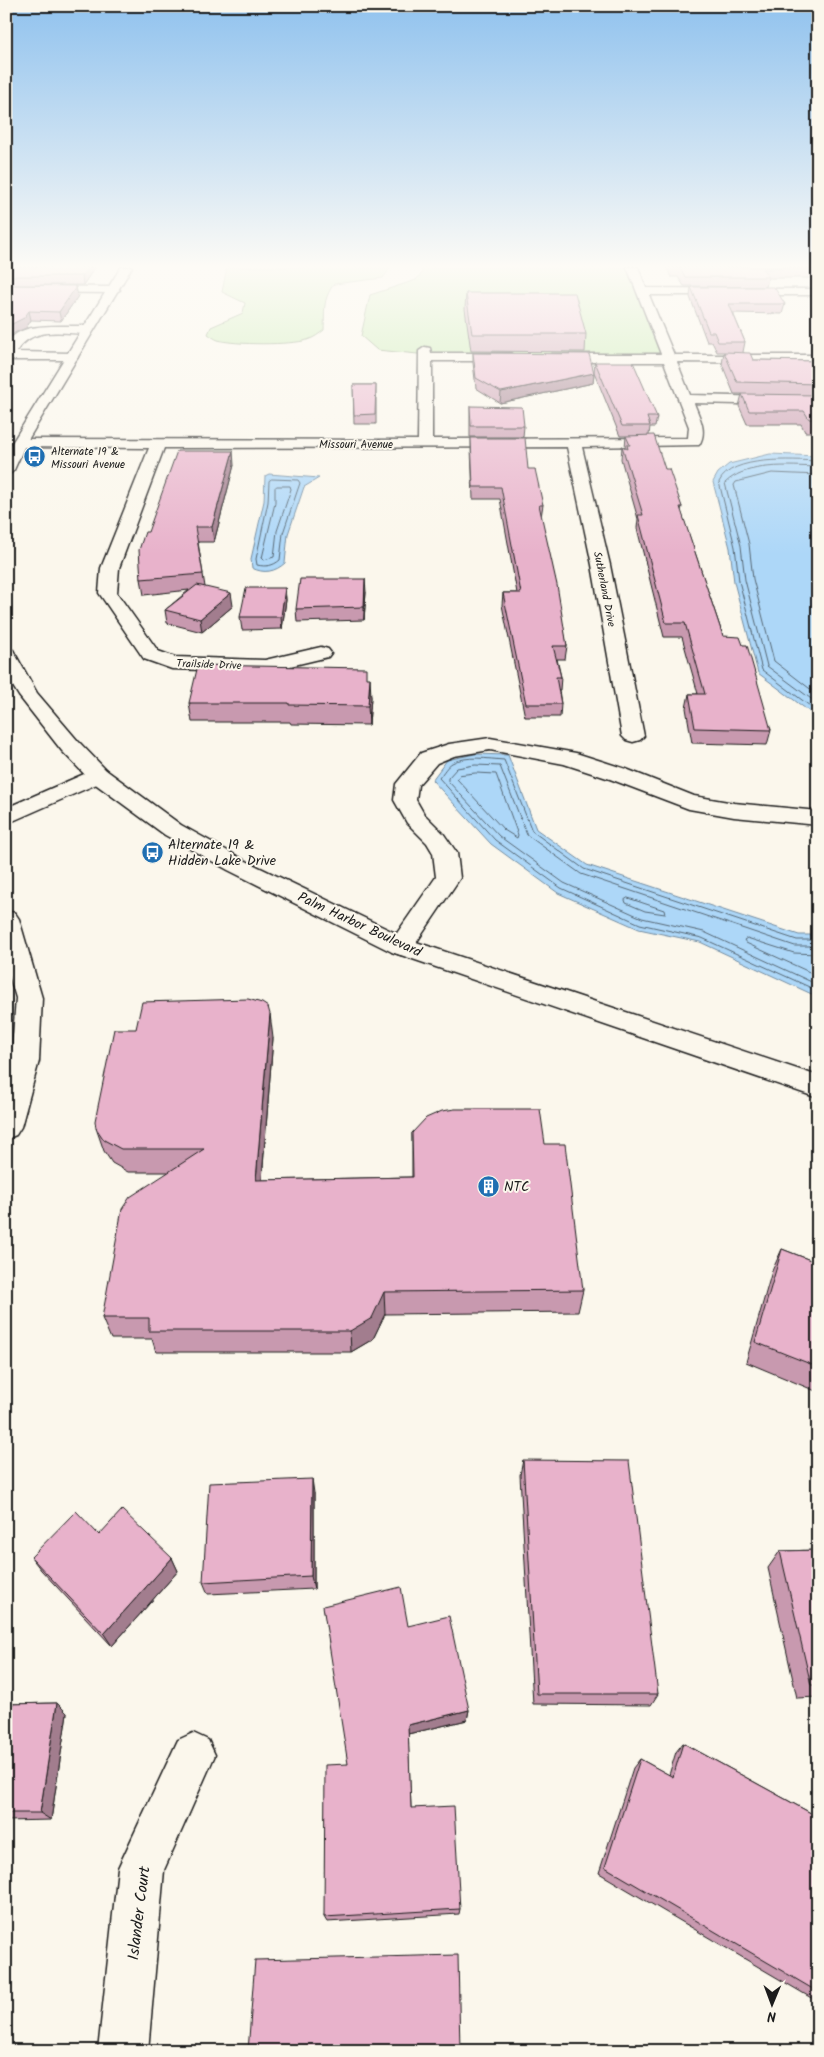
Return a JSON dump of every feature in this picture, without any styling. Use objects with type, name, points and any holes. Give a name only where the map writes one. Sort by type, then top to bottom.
[{"type":"street","points":[[6,470],[19,443],[67,363]]},
{"type":"street","points":[[425,363],[426,444]]},
{"type":"street","points":[[669,363],[684,399],[818,402]]},
{"type":"street","name":"Missouri Avenue","points":[[19,443],[426,444],[694,442],[696,427],[684,399]]},
{"type":"street","name":"Sutherland Drive","points":[[574,443],[601,565],[634,736]]},
{"type":"street","name":"Trailside Drive","points":[[158,444],[110,568],[108,593],[151,655],[172,663],[265,666],[321,653]]},
{"type":"street","name":"Palm Harbor Boulevard","points":[[6,654],[29,696],[70,746],[98,775],[173,830],[220,856],[401,946],[818,1087]]},
{"type":"street","points":[[401,946],[448,878],[445,853],[435,838],[415,818],[405,800],[407,784],[429,758],[449,750],[490,744],[568,758],[618,774],[690,802],[734,810],[818,818]]},
{"type":"street","points":[[6,817],[98,775]]},
{"type":"street","points":[[6,919],[29,998],[25,1061],[6,1127]]},
{"type":"street","name":"Islander Court","points":[[123,2051],[141,1868],[193,1754]]},
{"type":"water","points":[[770,454],[818,456],[818,718],[758,673],[734,582],[730,548],[713,482],[718,473],[729,464]]},
{"type":"water","points":[[269,474],[319,478],[304,487],[288,534],[285,563],[273,570],[265,571],[252,568],[251,559],[264,501],[265,476]]},
{"type":"water","points":[[475,754],[508,755],[536,829],[587,865],[799,935],[818,935],[818,997],[700,942],[639,929],[558,893],[491,844],[432,780],[447,760]]},
{"type":"building","points":[[474,363],[591,363],[594,373],[501,392],[476,378]]},
{"type":"building","points":[[595,363],[633,363],[657,417],[647,417],[650,426],[622,426]]},
{"type":"building","points":[[729,363],[818,363],[818,384],[737,382]]},
{"type":"building","points":[[353,385],[376,385],[375,414],[354,415]]},
{"type":"building","points":[[742,394],[818,395],[818,419],[809,419],[804,411],[749,411]]},
{"type":"building","points":[[470,406],[522,407],[524,426],[471,426]]},
{"type":"building","points":[[654,435],[665,469],[669,469],[723,636],[740,637],[743,645],[747,645],[771,730],[695,728],[689,694],[705,694],[685,623],[666,623],[638,515],[643,515],[622,446],[628,449],[627,445],[630,445],[626,436]]},
{"type":"building","points":[[471,438],[525,438],[528,469],[535,469],[543,505],[539,505],[557,585],[567,646],[553,646],[561,677],[556,677],[561,704],[526,704],[503,593],[521,593],[501,487],[473,487]]},
{"type":"building","points":[[177,451],[233,451],[212,527],[195,527],[203,574],[141,579],[139,550],[145,532],[148,532]]},
{"type":"building","points":[[300,579],[365,579],[364,607],[296,609]]},
{"type":"building","points":[[197,585],[231,593],[200,619],[165,610]]},
{"type":"building","points":[[246,588],[285,588],[281,617],[240,617]]},
{"type":"building","points":[[198,665],[366,668],[366,678],[370,678],[368,706],[289,705],[289,703],[189,703]]},
{"type":"building","name":"NTC","points":[[248,999],[268,1007],[270,1014],[256,1180],[413,1177],[412,1133],[426,1118],[442,1111],[455,1109],[540,1109],[545,1144],[565,1144],[583,1290],[384,1292],[372,1318],[350,1331],[149,1331],[149,1318],[102,1318],[122,1209],[130,1197],[204,1149],[121,1149],[104,1140],[96,1128],[95,1121],[114,1029],[136,1029],[142,1002]]},
{"type":"building","points":[[782,1249],[818,1263],[818,1367],[755,1342]]},
{"type":"building","points":[[523,1460],[629,1461],[658,1694],[537,1694]]},
{"type":"building","points":[[312,1479],[311,1576],[203,1582],[209,1483]]},
{"type":"building","points":[[122,1510],[172,1558],[104,1634],[31,1557],[76,1511],[99,1535]]},
{"type":"building","points":[[818,1550],[818,1685],[811,1685],[780,1551]]},
{"type":"building","points":[[401,1587],[408,1626],[449,1616],[469,1710],[408,1725],[411,1808],[454,1806],[460,1909],[324,1917],[325,1765],[348,1764],[323,1606]]},
{"type":"building","points":[[57,1703],[40,1813],[6,1813],[6,1704]]},
{"type":"building","points":[[683,1743],[818,1817],[818,1992],[605,1867],[640,1759],[673,1777]]},
{"type":"building","points":[[458,1955],[460,2051],[248,2051],[255,1960]]},
{"type":"place","name":"Alternate 19 & Missouri Avenue","points":[[35,457]]},
{"type":"place","name":"Alternate 19 & Hidden Lake Drive","points":[[152,852]]},
{"type":"place","name":"NTC","points":[[488,1186]]}]
